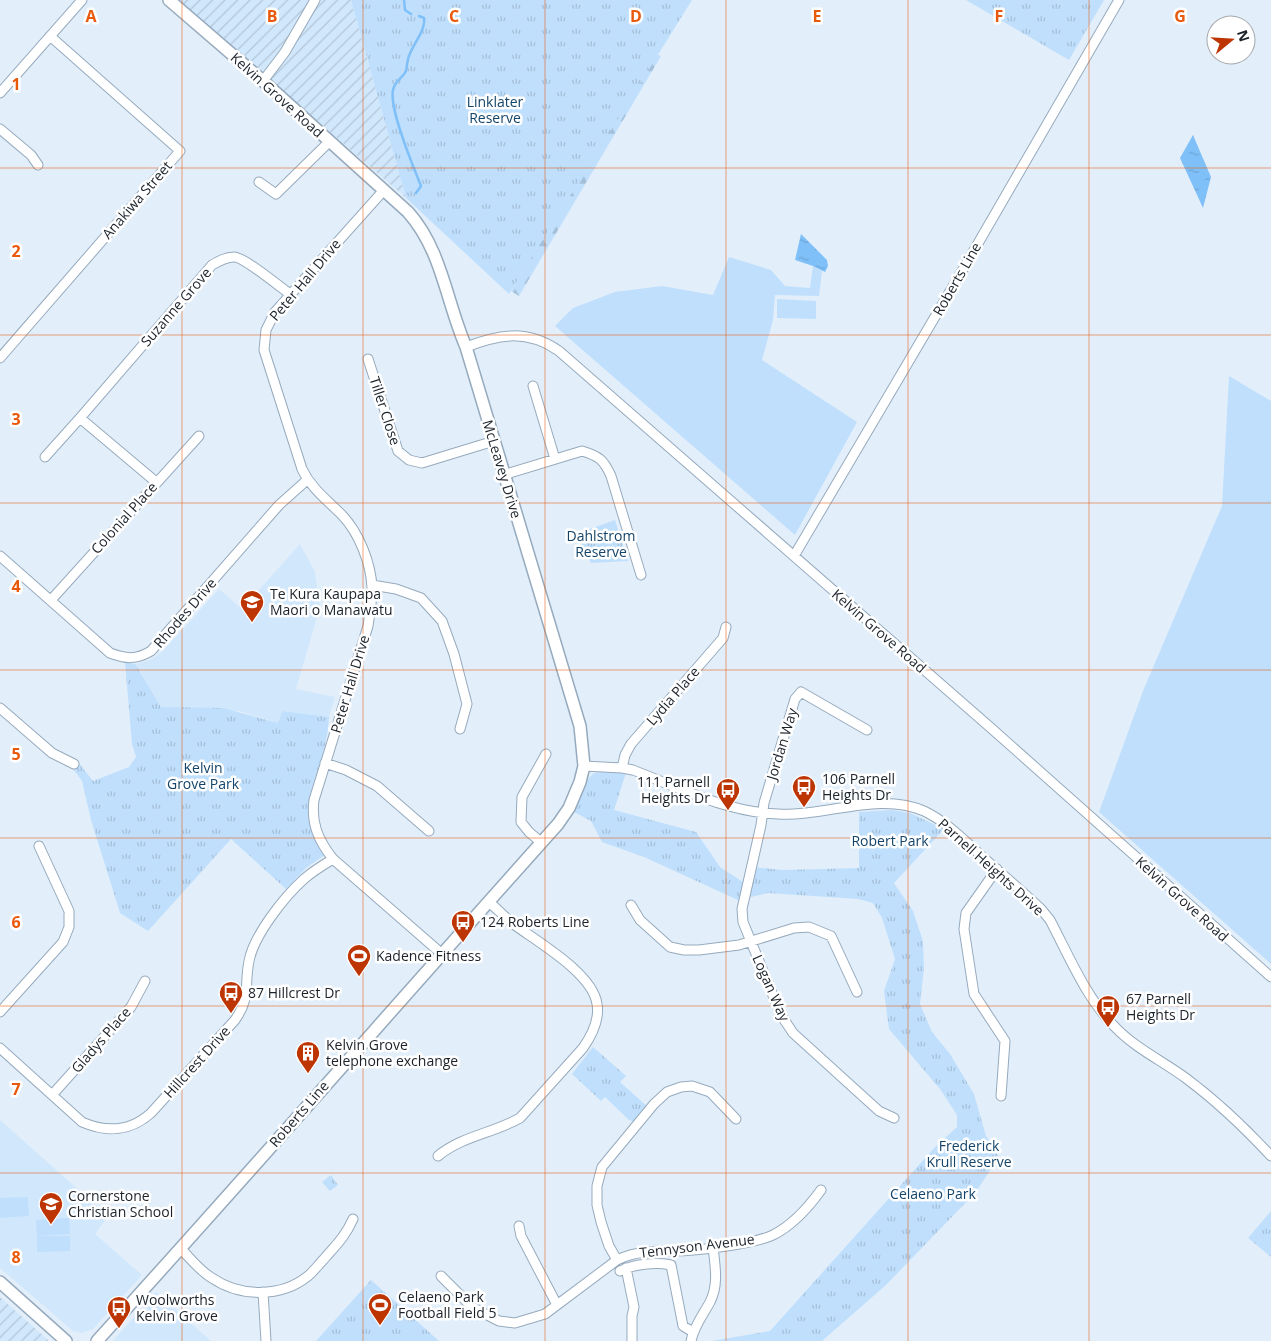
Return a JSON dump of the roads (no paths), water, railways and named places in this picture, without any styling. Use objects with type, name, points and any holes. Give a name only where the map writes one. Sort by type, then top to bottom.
[{"type":"main road","name":"Kelvin Grove Road","points":[[169,0],[263,81],[384,190]]},
{"type":"main road","name":"McLeavey Drive","points":[[384,190],[415,220],[437,259],[460,334],[466,347],[503,475],[570,690],[580,726],[584,766]]},
{"type":"main road","name":"Roberts Line","points":[[97,1341],[542,843],[569,808],[580,782],[584,766]]},
{"type":"main road","points":[[0,1282],[66,1341]]},
{"type":"street","points":[[0,93],[82,0]]},
{"type":"street","points":[[263,81],[285,52],[315,0]]},
{"type":"street","name":"Roberts Line","points":[[794,556],[1119,0]]},
{"type":"street","name":"Anakiwa Street","points":[[0,358],[180,151],[50,36]]},
{"type":"street","points":[[0,128],[31,154],[38,165]]},
{"type":"street","points":[[259,182],[276,194],[329,142]]},
{"type":"street","name":"Peter Hall Drive","points":[[384,190],[290,294],[269,321],[264,338],[264,350],[295,450],[307,480],[343,516],[355,532],[364,554],[372,585],[368,626],[314,800],[314,824],[325,849],[333,859],[442,954]]},
{"type":"street","name":"Suzanne Grove","points":[[44,456],[80,418],[212,265],[224,259],[236,257],[290,294]]},
{"type":"street","name":"Kelvin Grove Road","points":[[466,347],[502,337],[529,337],[544,341],[559,350],[1271,977]]},
{"type":"street","name":"Tiller Close","points":[[368,359],[394,443],[403,456],[415,463],[422,464],[494,441]]},
{"type":"street","points":[[533,386],[555,459]]},
{"type":"street","points":[[80,418],[156,482]]},
{"type":"street","name":"Colonial Place","points":[[51,600],[199,436]]},
{"type":"street","points":[[503,475],[582,451],[595,455],[606,465],[641,575]]},
{"type":"street","name":"Rhodes Drive","points":[[0,556],[110,653],[129,659],[142,656],[151,651],[279,505],[307,480]]},
{"type":"street","points":[[372,585],[396,589],[421,598],[442,621],[454,654],[467,704],[460,729]]},
{"type":"street","name":"Lydia Place","points":[[622,768],[625,755],[631,744],[723,638],[726,627]]},
{"type":"street","name":"Jordan Way","points":[[763,813],[795,699],[801,692],[867,730]]},
{"type":"street","points":[[0,708],[52,753],[74,764]]},
{"type":"street","points":[[542,843],[521,822],[522,797],[546,754]]},
{"type":"street","points":[[325,763],[346,770],[377,786],[430,831]]},
{"type":"street","name":"Parnell Heights Drive","points":[[584,766],[622,768],[710,801],[763,813],[795,814],[893,803],[925,811],[946,824],[1021,890],[1050,920],[1096,1004],[1116,1028],[1140,1048],[1185,1077],[1228,1112],[1271,1156]]},
{"type":"street","name":"Logan Way","points":[[763,813],[742,909],[743,922],[781,1015],[793,1033],[879,1111],[894,1118]]},
{"type":"street","points":[[0,1012],[63,942],[69,927],[69,910],[39,846]]},
{"type":"street","name":"Hillcrest Drive","points":[[0,1048],[82,1122],[104,1129],[126,1128],[145,1119],[241,1012],[247,992],[250,955],[257,938],[264,928],[297,885],[333,859]]},
{"type":"street","points":[[997,870],[966,913],[964,929],[974,994],[1005,1041],[1001,1096]]},
{"type":"street","points":[[438,1156],[456,1144],[520,1118],[583,1048],[591,1036],[598,1018],[598,1003],[584,979],[543,943],[512,922],[489,902]]},
{"type":"street","points":[[630,905],[640,920],[670,947],[684,950],[699,950],[751,942],[794,928],[809,927],[831,936],[857,992]]},
{"type":"street","name":"Gladys Place","points":[[52,1095],[131,1007],[145,981]]},
{"type":"street","points":[[617,1260],[609,1246],[601,1222],[597,1205],[597,1186],[602,1167],[654,1104],[667,1092],[680,1087],[692,1086],[710,1092],[736,1118]]},
{"type":"street","name":"Tennyson Avenue","points":[[441,1276],[472,1307],[499,1321],[515,1323],[545,1314],[617,1260],[630,1255],[659,1250],[675,1251],[713,1247],[772,1235],[795,1220],[810,1206],[821,1190]]},
{"type":"street","points":[[181,1249],[212,1278],[233,1288],[274,1292],[290,1287],[308,1276],[346,1234],[352,1219]]},
{"type":"street","points":[[519,1226],[521,1236],[557,1305]]},
{"type":"street","points":[[632,1340],[634,1307],[623,1270],[659,1263],[671,1264],[683,1326],[692,1337],[711,1300],[714,1290],[716,1276],[713,1247]]},
{"type":"street","points":[[263,1292],[266,1341]]},
{"type":"water","points":[[1193,135],[1211,177],[1203,208],[1180,158]]},
{"type":"water","points":[[801,234],[827,260],[828,266],[825,272],[795,260]]},
{"type":"waterway","points":[[404,0],[405,10],[411,14]]},
{"type":"waterway","points":[[416,193],[421,186],[402,138],[395,110],[393,90],[397,81],[406,71],[409,56],[423,27],[424,18],[419,16]]},
{"type":"place","name":"Te Kura Kaupapa Maori o Manawatu","points":[[252,623]]},
{"type":"place","name":"106 Parnell Heights Dr","points":[[804,808]]},
{"type":"place","name":"111 Parnell Heights Dr","points":[[728,811]]},
{"type":"place","name":"124 Roberts Line","points":[[463,943]]},
{"type":"place","name":"Kadence Fitness","points":[[359,977]]},
{"type":"place","name":"87 Hillcrest Dr","points":[[231,1014]]},
{"type":"place","name":"67 Parnell Heights Dr","points":[[1108,1028]]},
{"type":"place","name":"Kelvin Grove telephone exchange","points":[[308,1074]]},
{"type":"place","name":"Cornerstone Christian School","points":[[51,1225]]},
{"type":"place","name":"Celaeno Park Football Field 5","points":[[380,1326]]},
{"type":"place","name":"Woolworths Kelvin Grove","points":[[119,1329]]},
{"type":"park label","name":"Linklater Reserve","points":[[495,110]]},
{"type":"park label","name":"Dahlstrom Reserve","points":[[601,544]]},
{"type":"park label","name":"Kelvin Grove Park","points":[[203,776]]},
{"type":"park label","name":"Robert Park","points":[[890,841]]},
{"type":"park label","name":"Frederick Krull Reserve","points":[[969,1154]]},
{"type":"park label","name":"Celaeno Park","points":[[933,1194]]}]
